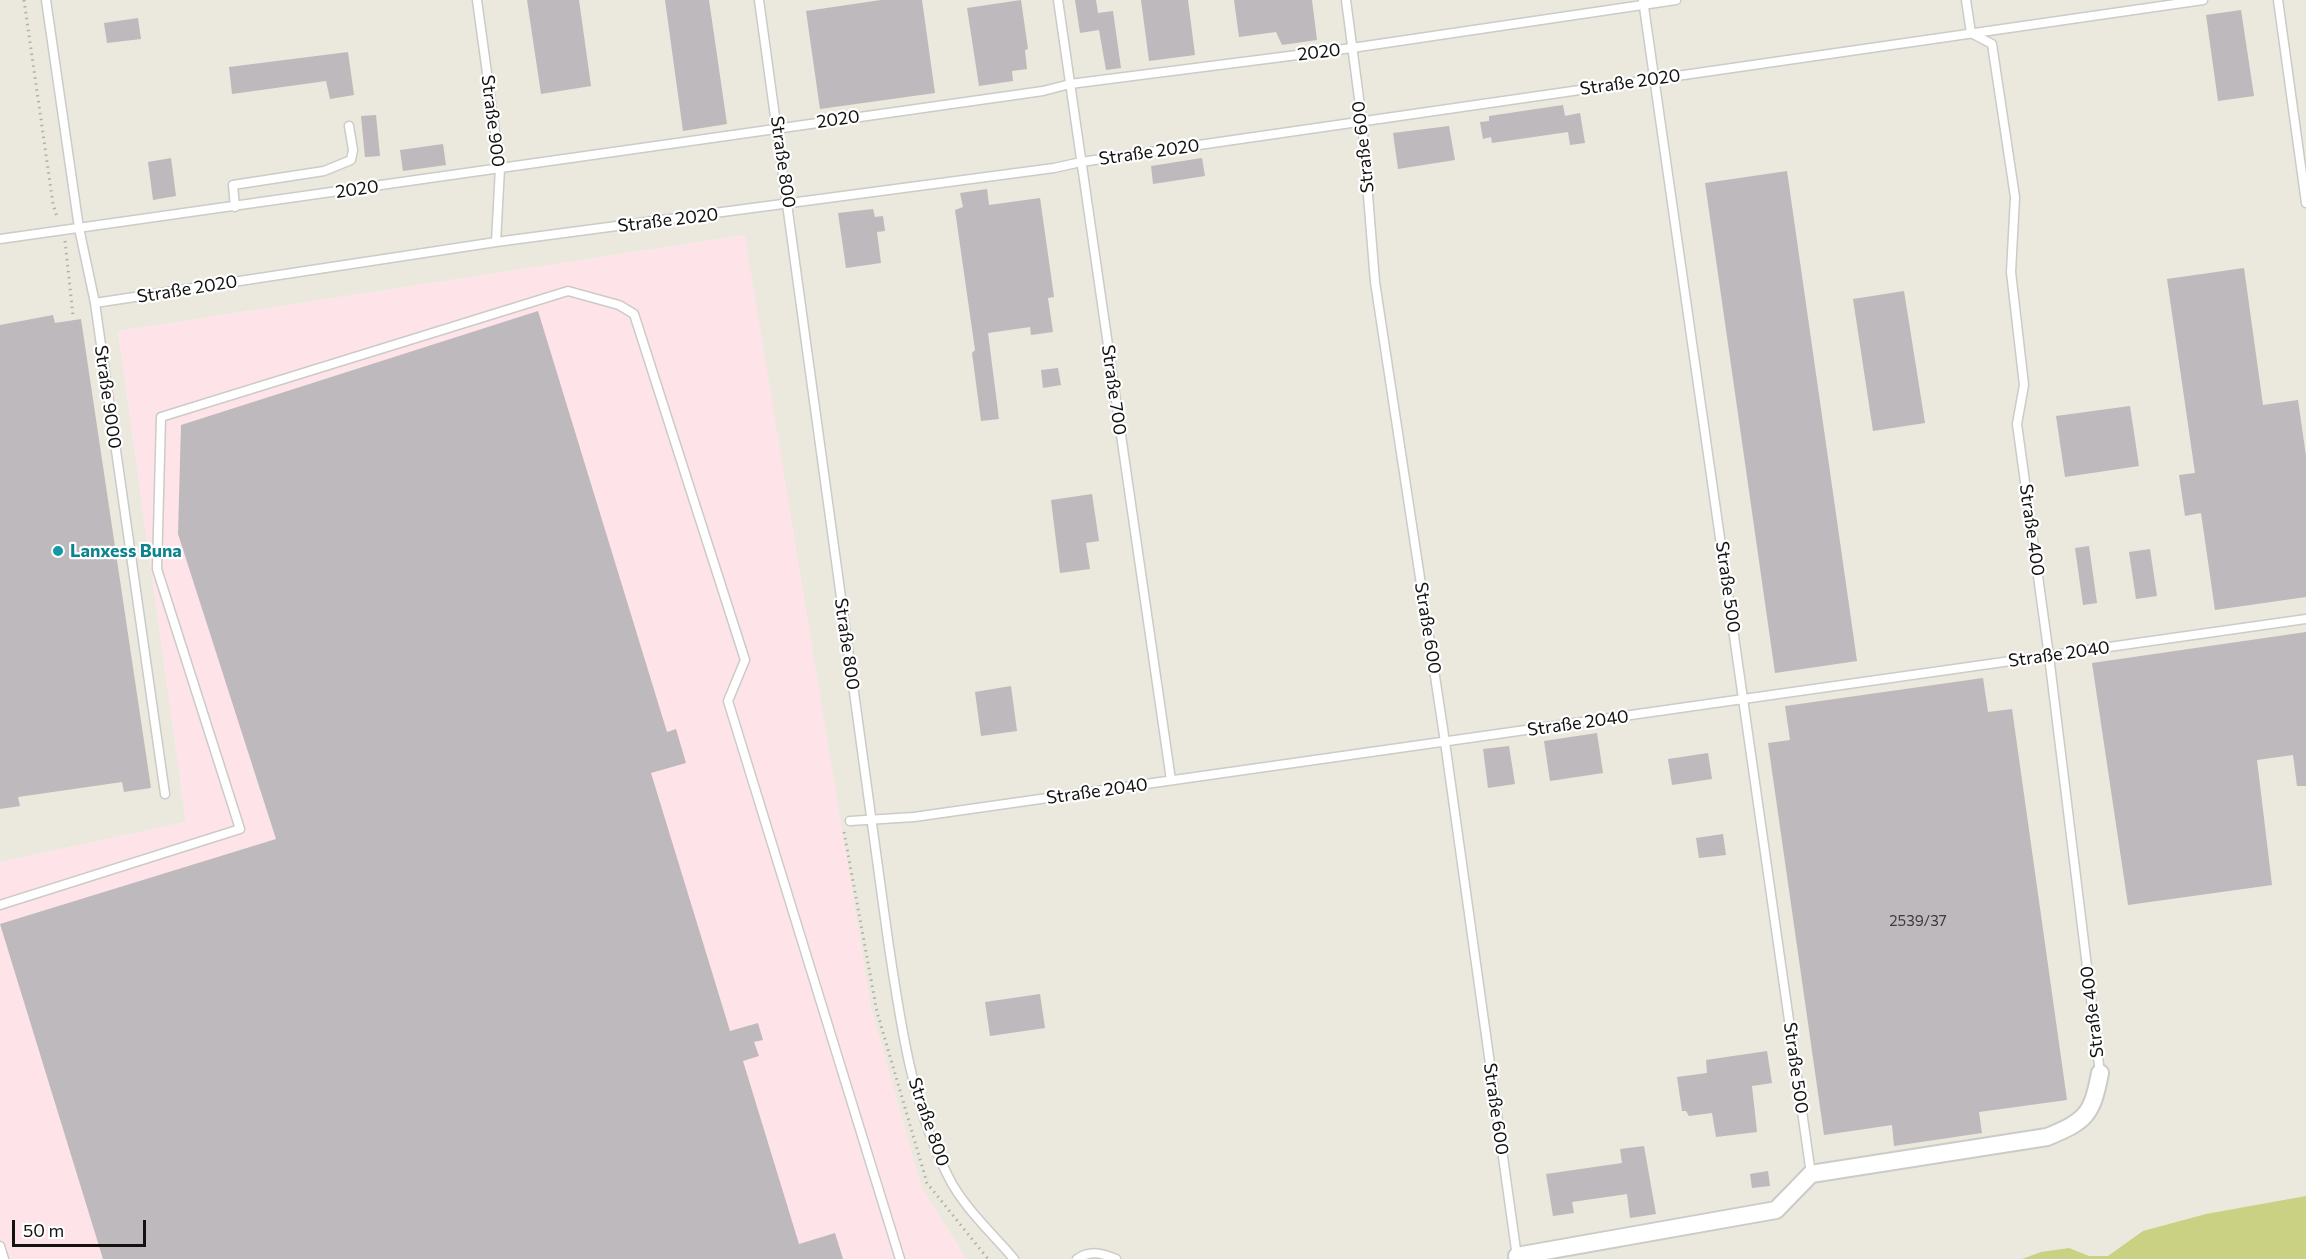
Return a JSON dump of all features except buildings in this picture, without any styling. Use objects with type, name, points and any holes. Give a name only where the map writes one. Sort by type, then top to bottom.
[{"type":"street","points":[[1517,1257],[1776,1210],[1811,1174],[2047,1137],[2077,1125],[2094,1102],[2100,1073]]},
{"type":"lane","name":"Straße 9000","points":[[46,0],[79,228],[95,303],[165,794]]},
{"type":"lane","name":"Straße 900","points":[[477,0],[500,168],[496,242]]},
{"type":"lane","name":"Straße 800","points":[[759,0],[899,1010],[921,1107],[948,1178],[1014,1259]]},
{"type":"lane","name":"Straße 700","points":[[1058,0],[1172,780]]},
{"type":"lane","name":"Straße 600","points":[[1346,0],[1362,121],[1376,282],[1445,742],[1517,1257]]},
{"type":"lane","name":"2020","points":[[0,239],[1043,91],[1070,84],[1352,48],[1643,2],[1676,0]]},
{"type":"lane","points":[[1966,0],[1971,33]]},
{"type":"lane","name":"Straße 2020","points":[[95,303],[496,242],[1054,168],[1081,162],[2203,0]]},
{"type":"lane","points":[[2278,0],[2306,203]]},
{"type":"lane","name":"Straße 500","points":[[1643,2],[1811,1174]]},
{"type":"lane","name":"Straße 400","points":[[1971,33],[1992,44],[2015,197],[2011,272],[2024,385],[2017,424],[2049,656],[2100,1073]]},
{"type":"lane","points":[[235,207],[233,185],[324,171],[351,160],[353,150],[349,126]]},
{"type":"lane","points":[[0,905],[240,829],[157,569],[161,417],[568,291],[619,305],[634,314],[745,660],[728,701],[900,1259]]},
{"type":"lane","name":"Straße 2040","points":[[850,821],[908,818],[2306,619]]},
{"type":"lane","points":[[0,1246],[4,1259]]},
{"type":"lane","points":[[1077,1259],[1084,1254],[1100,1252],[1116,1259]]},
{"type":"path","points":[[24,0],[53,204],[67,250],[74,316]]},
{"type":"shaded area","points":[[0,0],[2306,0],[2306,1259],[966,1259],[921,1186],[871,1007],[745,235],[118,331],[186,822],[0,862]]},
{"type":"shaded area","points":[[746,235],[871,1006],[921,1186],[966,1259],[0,1259],[0,862],[186,822],[118,331]]},
{"type":"green space","points":[[2306,1196],[2306,1259],[2022,1259],[2041,1252],[2069,1248],[2089,1256],[2108,1256],[2143,1231],[2206,1214]]},
{"type":"place","name":"Lanxess Buna","points":[[58,551]]}]
